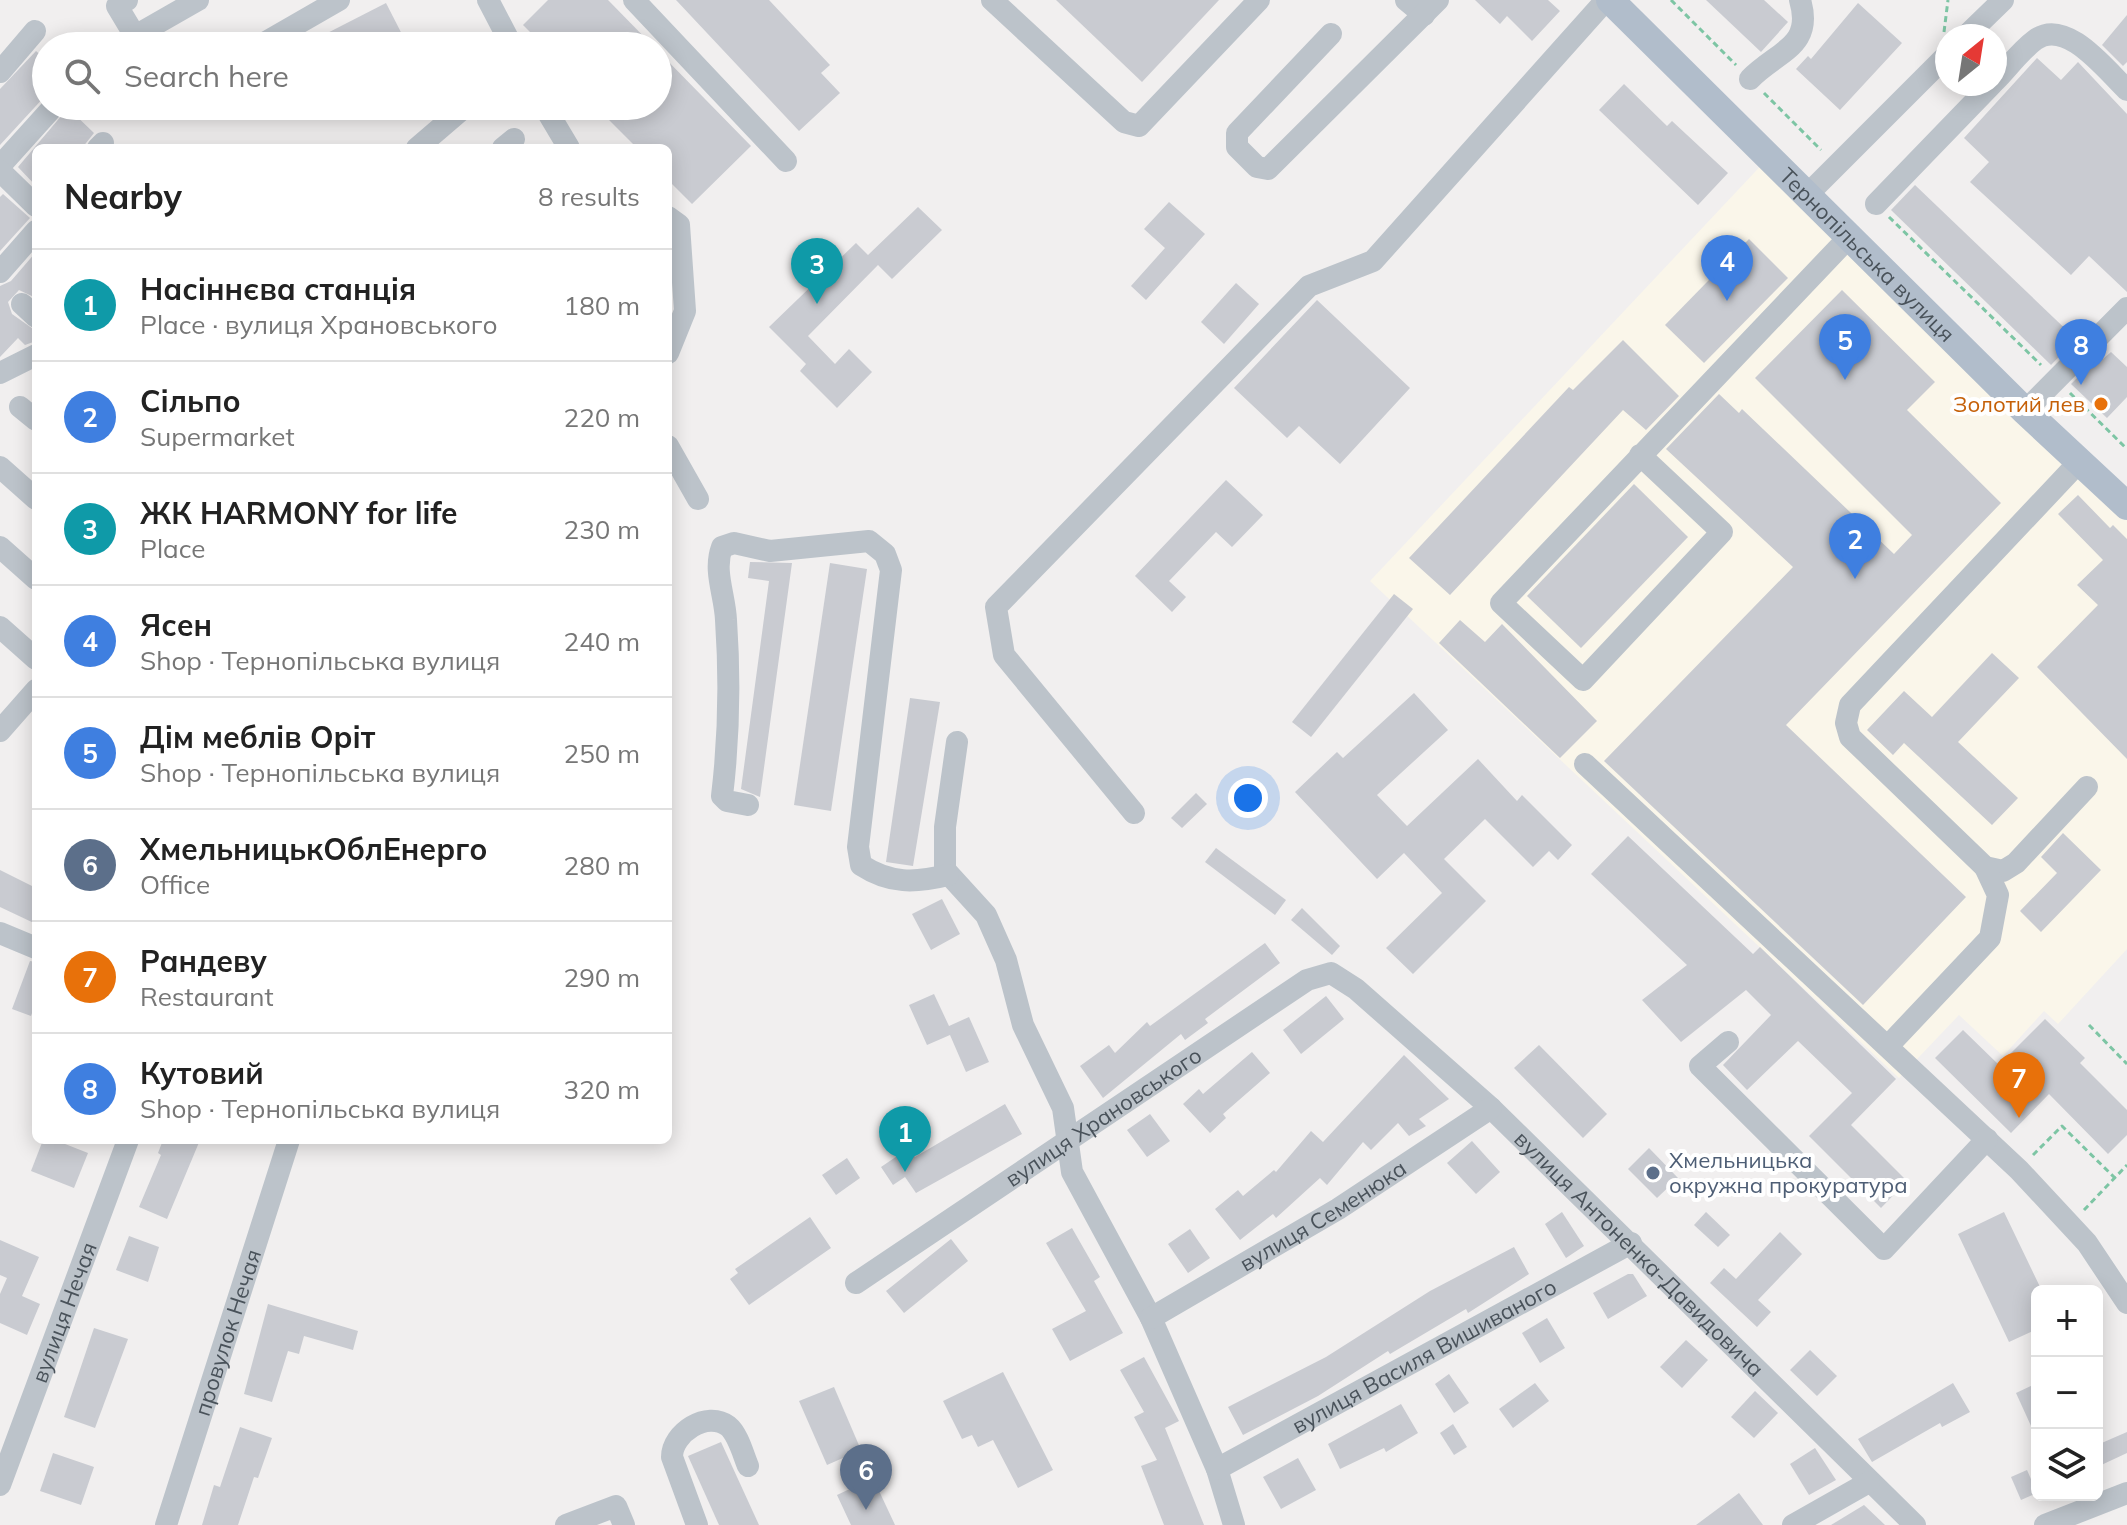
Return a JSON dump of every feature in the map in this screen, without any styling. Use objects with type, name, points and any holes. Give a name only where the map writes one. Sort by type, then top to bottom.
[{"type":"main road","name":"Тернопільська вулиця","points":[[1608,0],[1851,235],[2025,411],[2126,504]]},
{"type":"street","points":[[127,0],[117,6],[133,32]]},
{"type":"street","points":[[283,32],[339,0]]},
{"type":"street","points":[[488,0],[505,32]]},
{"type":"street","points":[[634,0],[664,32]]},
{"type":"street","points":[[992,0],[1124,122],[1139,126],[1259,0]]},
{"type":"street","points":[[1331,34],[1237,133],[1237,147],[1257,167],[1268,169],[1431,8],[1406,0]]},
{"type":"street","points":[[1134,813],[1004,655],[996,607],[1309,286],[1373,261],[1608,0]]},
{"type":"street","points":[[1750,79],[1764,64],[1797,42],[1806,20],[1800,0]]},
{"type":"street","points":[[1978,24],[2003,0]]},
{"type":"street","points":[[151,32],[195,1]]},
{"type":"street","points":[[2007,68],[2036,39],[2050,33],[2073,40],[2127,90]]},
{"type":"street","points":[[0,72],[32,35]]},
{"type":"street","points":[[672,40],[786,161]]},
{"type":"street","points":[[1808,194],[1935,67]]},
{"type":"street","points":[[1876,204],[1980,96]]},
{"type":"street","points":[[32,202],[1,172],[43,120]]},
{"type":"street","points":[[422,144],[450,120]]},
{"type":"street","points":[[552,120],[567,144]]},
{"type":"street","points":[[672,220],[679,225],[685,298],[685,311],[672,343]]},
{"type":"street","points":[[1640,455],[1722,532],[1583,680],[1501,603],[1640,455],[1851,235]]},
{"type":"street","points":[[0,272],[32,236]]},
{"type":"street","points":[[2025,411],[2127,308]]},
{"type":"street","points":[[0,373],[32,357]]},
{"type":"street","points":[[672,453],[698,499]]},
{"type":"street","points":[[1888,1046],[1990,938],[1998,895],[1985,867],[1850,737],[1846,723],[1850,705],[2080,461]]},
{"type":"street","points":[[0,467],[32,495]]},
{"type":"street","points":[[748,805],[727,801],[722,796],[728,746],[726,619],[717,561],[722,547],[734,543],[770,551],[869,541],[885,554],[891,570],[858,847],[861,865],[884,879],[921,882],[948,875]]},
{"type":"street","points":[[0,547],[32,575]]},
{"type":"street","points":[[0,627],[32,655]]},
{"type":"street","points":[[4,717],[32,693]]},
{"type":"street","points":[[957,742],[945,827],[948,875],[986,915],[1006,960],[1023,1025],[1063,1108],[1072,1172],[1151,1318],[1217,1469],[1234,1525]]},
{"type":"street","points":[[1585,764],[2019,1170],[2070,1224],[2127,1303]]},
{"type":"street","points":[[1985,867],[2003,871],[2016,863],[2087,787]]},
{"type":"street","points":[[0,933],[32,946]]},
{"type":"street","name":"вулиця Храновського","points":[[856,1283],[1307,980],[1331,973],[1356,989]]},
{"type":"street","name":"вулиця Антоненка-Давидовича","points":[[1356,989],[1491,1108],[1915,1525]]},
{"type":"street","points":[[1728,1042],[1700,1066],[1884,1249],[1984,1136]]},
{"type":"street","name":"вулиця Семенюка","points":[[1151,1318],[1338,1209],[1491,1108]]},
{"type":"street","name":"вулиця Нечая","points":[[0,1485],[127,1144]]},
{"type":"street","name":"провулок Нечая","points":[[166,1525],[288,1144]]},
{"type":"street","name":"вулиця Василя Вишиваного","points":[[1217,1469],[1631,1243]]},
{"type":"street","points":[[697,1525],[672,1457],[672,1445],[678,1435],[710,1420],[720,1420],[732,1429],[748,1466]]},
{"type":"street","points":[[1793,1525],[1869,1482]]},
{"type":"street","points":[[2045,1525],[2127,1493]]},
{"type":"street","points":[[566,1525],[616,1506],[624,1525]]},
{"type":"path","points":[[1671,0],[1836,165]]},
{"type":"path","points":[[1946,24],[1948,0]]},
{"type":"path","points":[[1876,204],[2127,449]]},
{"type":"path","points":[[2089,1025],[2127,1064]]},
{"type":"path","points":[[2019,1170],[2062,1126],[2115,1178]]},
{"type":"path","points":[[2070,1224],[2127,1165]]},
{"type":"shaded area","points":[[1770,156],[2127,506],[2127,949],[2058,1024],[2044,1011],[2003,1056],[1959,1015],[1899,1078],[1370,581]]},
{"type":"building","points":[[548,0],[608,0],[639,32],[530,32],[523,25]]},
{"type":"building","points":[[676,0],[769,0],[830,65],[821,73],[840,93],[799,131]]},
{"type":"building","points":[[1056,0],[1219,0],[1142,82]]},
{"type":"building","points":[[1475,0],[1548,0],[1560,11],[1532,41],[1507,16],[1500,24]]},
{"type":"building","points":[[1706,0],[1764,0],[1788,22],[1761,52]]},
{"type":"building","points":[[386,3],[401,32],[329,32]]},
{"type":"building","points":[[1858,3],[1902,43],[1840,110],[1796,69],[1808,56],[1811,59]]},
{"type":"building","points":[[2127,15],[2127,62],[2123,66],[2102,45]]},
{"type":"building","points":[[32,55],[32,110],[0,145],[0,89]]},
{"type":"building","points":[[2037,58],[2061,80],[2078,62],[2127,114],[2127,292],[2089,256],[2071,275],[1970,182],[1989,162],[1964,138],[2002,96],[2007,96],[2007,91]]},
{"type":"building","points":[[672,65],[751,146],[692,204],[672,184],[672,144],[633,144],[609,120],[672,120]]},
{"type":"building","points":[[1624,84],[1667,126],[1672,121],[1728,173],[1698,205],[1599,110]]},
{"type":"building","points":[[58,120],[80,120],[94,133],[85,144],[37,144]]},
{"type":"building","points":[[32,150],[32,182],[18,167]]},
{"type":"building","points":[[1915,185],[2076,339],[2051,365],[1891,210]]},
{"type":"building","points":[[3,194],[30,218],[0,251],[0,197]]},
{"type":"building","points":[[1169,202],[1205,234],[1146,300],[1131,286],[1165,248],[1144,229]]},
{"type":"building","points":[[918,207],[942,230],[892,279],[878,265],[808,336],[835,364],[849,349],[872,372],[837,408],[800,371],[806,364],[769,327],[856,243],[868,255]]},
{"type":"building","points":[[1749,239],[1788,278],[1704,363],[1665,325]]},
{"type":"building","points":[[32,257],[32,296],[19,290],[8,302],[12,314],[32,328],[32,342],[25,345],[18,338],[0,357],[0,286],[11,281]]},
{"type":"building","points":[[1236,283],[1259,304],[1224,344],[1201,322]]},
{"type":"building","points":[[1842,290],[1935,382],[1907,410],[2001,503],[1786,725],[1966,897],[1863,1005],[1604,761],[1793,567],[1666,449],[1719,394],[1739,413],[1742,409],[1894,554],[1912,535],[1755,378]]},
{"type":"building","points":[[1317,300],[1410,388],[1340,464],[1299,426],[1287,438],[1234,388]]},
{"type":"building","points":[[1623,340],[1679,396],[1646,430],[1623,410],[1450,595],[1409,558],[1569,387],[1573,390]]},
{"type":"building","points":[[2111,352],[2127,367],[2127,397],[2107,418],[2071,384],[2099,356],[2103,359]]},
{"type":"building","points":[[1226,480],[1263,515],[1232,547],[1216,532],[1169,581],[1186,597],[1172,612],[1135,576]]},
{"type":"building","points":[[1634,484],[1688,537],[1581,648],[1527,596]]},
{"type":"building","points":[[2078,495],[2110,528],[2113,525],[2127,539],[2127,759],[2037,667],[2098,605],[2077,585],[2103,560],[2058,514]]},
{"type":"building","points":[[750,562],[792,563],[760,797],[741,789],[769,581],[748,578]]},
{"type":"building","points":[[830,563],[867,569],[831,811],[794,805]]},
{"type":"building","points":[[1394,594],[1413,609],[1311,737],[1292,722]]},
{"type":"building","points":[[1460,620],[1485,642],[1502,624],[1597,721],[1560,758],[1439,643]]},
{"type":"building","points":[[1992,653],[2019,678],[1958,742],[2018,798],[1992,825],[1904,743],[1893,755],[1867,730],[1904,691],[1932,717]]},
{"type":"building","points":[[1414,693],[1448,730],[1377,795],[1407,826],[1478,759],[1517,801],[1522,795],[1572,845],[1558,860],[1549,851],[1533,867],[1485,819],[1444,859],[1486,901],[1413,974],[1386,948],[1442,893],[1404,853],[1377,879],[1295,792],[1337,752],[1343,758]]},
{"type":"building","points":[[910,698],[940,702],[913,866],[886,862]]},
{"type":"building","points":[[1196,793],[1207,804],[1182,828],[1171,818]]},
{"type":"building","points":[[2063,833],[2101,870],[2041,932],[2020,911],[2057,873],[2041,857]]},
{"type":"building","points":[[1628,836],[1753,954],[1760,947],[1896,1079],[1851,1125],[1907,1181],[1881,1208],[1809,1136],[1852,1093],[1798,1041],[1747,1090],[1723,1065],[1771,1015],[1746,990],[1681,1042],[1642,1000],[1687,965],[1591,874]]},
{"type":"building","points":[[1216,848],[1286,900],[1275,915],[1205,862]]},
{"type":"building","points":[[0,870],[32,886],[32,922],[0,907]]},
{"type":"building","points":[[942,899],[960,934],[931,950],[912,914]]},
{"type":"building","points":[[1302,908],[1340,946],[1332,955],[1291,920]]},
{"type":"building","points":[[1265,943],[1280,963],[1205,1019],[1208,1023],[1185,1040],[1181,1034],[1103,1098],[1080,1066],[1109,1045],[1115,1053],[1147,1022],[1150,1026]]},
{"type":"building","points":[[30,961],[32,961],[31,1016],[12,1009]]},
{"type":"building","points":[[934,994],[949,1026],[969,1017],[989,1062],[966,1072],[950,1035],[927,1045],[909,1005]]},
{"type":"building","points":[[1326,996],[1344,1019],[1301,1054],[1283,1030]]},
{"type":"building","points":[[2045,1019],[2085,1058],[2080,1063],[2127,1110],[2127,1135],[2108,1154],[2049,1094],[2011,1133],[1935,1058],[1963,1030],[1999,1065]]},
{"type":"building","points":[[1539,1045],[1607,1114],[1583,1138],[1514,1068]]},
{"type":"building","points":[[1252,1052],[1270,1073],[1223,1114],[1226,1118],[1210,1133],[1183,1104],[1199,1089],[1203,1094]]},
{"type":"building","points":[[1404,1055],[1449,1099],[1419,1119],[1426,1126],[1409,1136],[1398,1123],[1371,1150],[1363,1142],[1327,1185],[1320,1178],[1276,1218],[1273,1214],[1240,1240],[1215,1209],[1238,1190],[1243,1196],[1274,1170],[1276,1172],[1311,1131],[1323,1142]]},
{"type":"building","points":[[1005,1104],[1022,1134],[916,1193],[905,1177],[893,1185],[881,1167],[909,1148],[915,1157]]},
{"type":"building","points":[[1150,1114],[1170,1141],[1147,1157],[1127,1130]]},
{"type":"building","points":[[1472,1141],[1500,1172],[1476,1194],[1447,1163]]},
{"type":"building","points":[[41,1144],[65,1144],[88,1153],[74,1188],[31,1171]]},
{"type":"building","points":[[161,1144],[198,1144],[167,1219],[139,1207],[161,1155],[158,1153]]},
{"type":"building","name":"Хмельницька окружна прокуратура","points":[[1649,1148],[1678,1178],[1657,1198],[1628,1169]]},
{"type":"building","points":[[847,1158],[860,1178],[836,1195],[822,1175]]},
{"type":"building","points":[[1562,1212],[1584,1246],[1566,1258],[1545,1224]]},
{"type":"building","points":[[1706,1212],[1730,1235],[1718,1247],[1694,1225]]},
{"type":"building","points":[[2004,1212],[2039,1285],[2031,1285],[2031,1332],[2009,1342],[1958,1234]]},
{"type":"building","points":[[810,1217],[831,1248],[749,1305],[730,1279],[738,1273],[735,1269]]},
{"type":"building","points":[[1072,1228],[1100,1277],[1094,1281],[1123,1333],[1070,1361],[1052,1329],[1086,1311],[1046,1243]]},
{"type":"building","points":[[1190,1229],[1210,1258],[1188,1273],[1168,1244]]},
{"type":"building","points":[[1780,1232],[1802,1254],[1758,1300],[1771,1312],[1757,1327],[1710,1283],[1724,1268],[1736,1279]]},
{"type":"building","points":[[129,1236],[159,1247],[148,1282],[116,1270]]},
{"type":"building","points":[[951,1239],[968,1261],[904,1313],[886,1291]]},
{"type":"building","points":[[0,1240],[39,1257],[22,1296],[40,1304],[27,1335],[0,1323],[0,1294],[7,1278],[0,1275]]},
{"type":"building","points":[[1514,1247],[1529,1274],[1468,1313],[1466,1309],[1390,1354],[1388,1351],[1318,1396],[1243,1435],[1228,1407],[1326,1357],[1430,1291]]},
{"type":"building","points":[[1633,1274],[1647,1296],[1608,1319],[1593,1293]]},
{"type":"building","points":[[268,1304],[358,1331],[353,1350],[304,1336],[299,1354],[288,1351],[272,1402],[244,1394]]},
{"type":"building","points":[[1547,1318],[1565,1348],[1540,1363],[1522,1333]]},
{"type":"building","points":[[94,1328],[128,1339],[95,1428],[64,1417]]},
{"type":"building","points":[[1686,1340],[1708,1360],[1682,1388],[1660,1367]]},
{"type":"building","points":[[1810,1350],[1837,1376],[1817,1396],[1790,1370]]},
{"type":"building","points":[[1144,1357],[1179,1421],[1165,1428],[1204,1525],[1164,1525],[1141,1466],[1157,1460],[1134,1417],[1144,1412],[1120,1370]]},
{"type":"building","points":[[1003,1372],[1053,1470],[1018,1488],[993,1440],[978,1447],[972,1435],[962,1439],[943,1401]]},
{"type":"building","points":[[1449,1374],[1469,1403],[1454,1413],[1435,1384]]},
{"type":"building","points":[[1535,1383],[1549,1401],[1513,1428],[1499,1409]]},
{"type":"building","points":[[1953,1383],[1970,1412],[1942,1427],[1940,1423],[1872,1462],[1858,1439]]},
{"type":"building","points":[[2031,1386],[2031,1426],[2016,1393]]},
{"type":"building","points":[[834,1387],[861,1450],[827,1465],[799,1401]]},
{"type":"building","points":[[1755,1391],[1778,1413],[1754,1438],[1731,1417]]},
{"type":"building","points":[[1401,1404],[1418,1433],[1386,1452],[1384,1448],[1340,1469],[1328,1444]]},
{"type":"building","points":[[1453,1424],[1467,1447],[1454,1455],[1440,1433]]},
{"type":"building","points":[[240,1427],[272,1438],[258,1478],[254,1477],[238,1525],[202,1525],[214,1485],[220,1487]]},
{"type":"building","points":[[2127,1432],[2127,1453],[2103,1464],[2103,1442]]},
{"type":"building","points":[[721,1442],[759,1525],[719,1525],[688,1456]]},
{"type":"building","points":[[1815,1448],[1836,1480],[1809,1495],[1790,1464]]},
{"type":"building","points":[[53,1453],[94,1467],[81,1505],[40,1491]]},
{"type":"building","points":[[1298,1458],[1316,1490],[1281,1509],[1263,1477]]},
{"type":"building","points":[[2027,1470],[2031,1479],[2031,1496],[2021,1500],[2011,1477]]},
{"type":"building","points":[[873,1478],[895,1525],[851,1525],[837,1495]]},
{"type":"building","points":[[1739,1493],[1763,1525],[1696,1525]]},
{"type":"building","points":[[1864,1505],[1885,1525],[1831,1525]]},
{"type":"place","name":"Ясен","points":[[1727,301]]},
{"type":"place","name":"ЖК HARMONY for life","points":[[817,304]]},
{"type":"place","name":"Дім меблів Оріт","points":[[1845,380]]},
{"type":"place","name":"Кутовий","points":[[2081,385]]},
{"type":"place","name":"Золотий лев","points":[[2101,404]]},
{"type":"place","name":"Сільпо","points":[[1855,579]]},
{"type":"place","name":"Рандеву","points":[[2019,1118]]},
{"type":"place","name":"Насіннєва станція","points":[[905,1172]]},
{"type":"place","name":"Хмельницька окружна прокуратура","points":[[1653,1173]]},
{"type":"place","name":"ХмельницькОблЕнерго","points":[[866,1510]]}]
